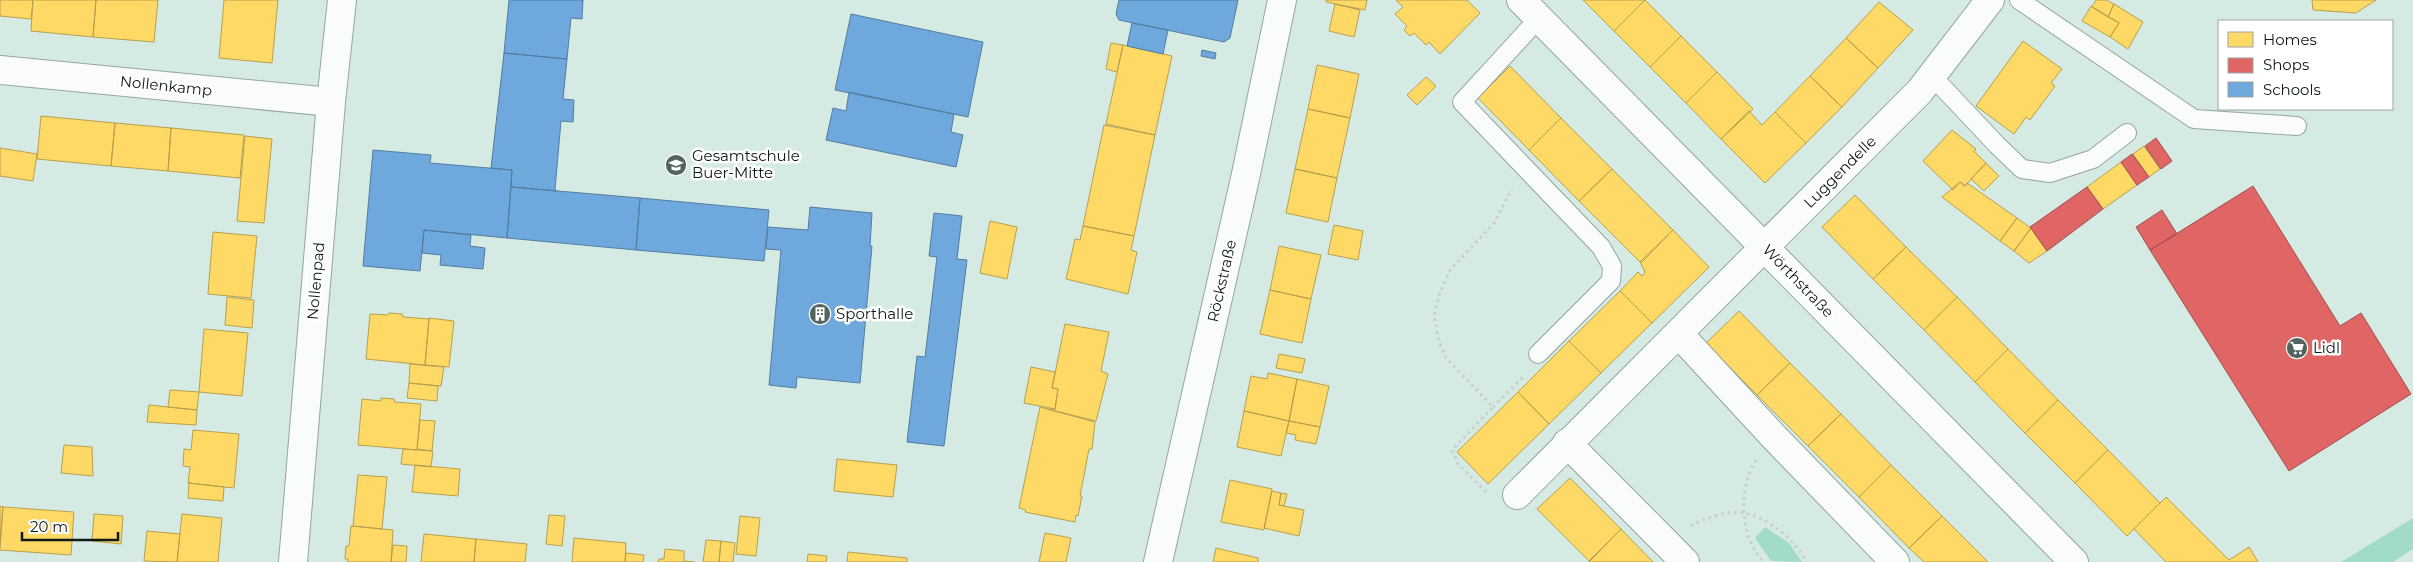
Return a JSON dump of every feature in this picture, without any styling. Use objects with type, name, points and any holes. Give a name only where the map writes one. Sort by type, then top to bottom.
[{"type":"street","name":"Nollenpad","points":[[293,562],[331,102],[342,0]]},
{"type":"street","name":"Röckstraße","points":[[1158,562],[1246,174],[1282,0]]},
{"type":"street","name":"Luggendelle","points":[[1517,495],[1920,91],[1990,0]]},
{"type":"street","name":"Wörthstraße","points":[[1530,9],[2074,562]]},
{"type":"street","name":"Nollenkamp","points":[[0,70],[331,102]]},
{"type":"street","points":[[1679,334],[1775,438],[1895,562]]},
{"type":"street","points":[[1567,443],[1676,553]]},
{"type":"lane","points":[[2018,0],[2194,119],[2297,126]]},
{"type":"lane","points":[[1530,9],[1462,102],[1601,247],[1612,266],[1611,281],[1538,354]]},
{"type":"lane","points":[[1932,76],[1985,133],[2022,169],[2050,173],[2093,159],[2127,133]]},
{"type":"path","points":[[1493,407],[1446,358],[1439,341],[1434,317],[1439,295],[1450,270],[1494,223],[1524,166]]},
{"type":"path","points":[[1517,495],[1502,503],[1458,464],[1452,450],[1536,364],[1538,354]]},
{"type":"path","points":[[1764,562],[1752,544],[1744,513],[1745,487],[1751,468],[1775,438]]},
{"type":"path","points":[[1676,553],[1680,532],[1697,522],[1718,515],[1744,513],[1769,522],[1789,539],[1806,562]]},
{"type":"green space","points":[[2413,518],[2413,549],[2393,562],[2341,562]]},
{"type":"green space","points":[[1765,527],[1789,543],[1802,562],[1771,561],[1755,538]]},
{"type":"building: Homes","points":[[0,0],[33,0],[31,19],[0,16]]},
{"type":"building: Homes","points":[[33,0],[96,0],[93,37],[31,31]]},
{"type":"building: Homes","points":[[96,0],[158,0],[154,42],[93,37]]},
{"type":"building: Homes","points":[[224,0],[278,0],[272,63],[219,58]]},
{"type":"building: Homes","points":[[1326,0],[1367,0],[1365,10],[1326,2]]},
{"type":"building: Homes","points":[[1396,0],[1467,0],[1480,13],[1440,54],[1429,42],[1426,45],[1414,33],[1410,36],[1404,30],[1407,26],[1395,14],[1403,7]]},
{"type":"building: Homes","points":[[1583,0],[1645,0],[1614,31]]},
{"type":"building: Homes","points":[[1645,0],[1681,36],[1650,67],[1614,31]]},
{"type":"building: Homes","points":[[2096,0],[2106,0],[2114,4],[2108,17],[2092,7]]},
{"type":"building: Homes","points":[[2312,0],[2376,0],[2356,13],[2313,10]]},
{"type":"building: Homes","points":[[1879,2],[1913,30],[1878,68],[1846,38]]},
{"type":"building: Homes","points":[[1335,4],[1360,10],[1354,37],[1329,31]]},
{"type":"building: Homes","points":[[2114,4],[2143,22],[2128,49],[2110,37],[2119,23],[2108,17]]},
{"type":"building: Homes","points":[[2091,6],[2119,23],[2110,37],[2082,21]]},
{"type":"building: Homes","points":[[1681,36],[1717,72],[1686,103],[1650,67]]},
{"type":"building: Homes","points":[[1846,38],[1878,68],[1842,107],[1810,76]]},
{"type":"building: Homes","points":[[2023,41],[2062,69],[2051,83],[2055,86],[2030,120],[2026,117],[2014,134],[1976,106]]},
{"type":"building: Homes","points":[[1111,43],[1123,45],[1117,72],[1106,69]]},
{"type":"building: Homes","points":[[1123,45],[1172,56],[1155,135],[1106,124]]},
{"type":"building: Homes","points":[[1317,65],[1359,74],[1350,118],[1308,109]]},
{"type":"building: Homes","points":[[1510,66],[1561,118],[1529,150],[1478,98]]},
{"type":"building: Homes","points":[[1717,72],[1753,109],[1721,139],[1686,103]]},
{"type":"building: Homes","points":[[1810,76],[1842,107],[1806,143],[1775,112]]},
{"type":"building: Homes","points":[[1426,77],[1436,86],[1417,105],[1407,95]]},
{"type":"building: Homes","points":[[1308,109],[1350,118],[1337,178],[1295,169]]},
{"type":"building: Homes","points":[[1749,111],[1762,125],[1775,112],[1806,143],[1765,183],[1721,139]]},
{"type":"building: Homes","points":[[41,116],[115,123],[111,166],[37,159]]},
{"type":"building: Homes","points":[[1561,118],[1612,169],[1579,201],[1529,150]]},
{"type":"building: Homes","points":[[115,123],[171,128],[168,171],[111,166]]},
{"type":"building: Homes","points":[[1104,125],[1155,135],[1134,236],[1083,226]]},
{"type":"building: Homes","points":[[171,128],[244,135],[240,178],[168,171]]},
{"type":"building: Homes","points":[[1952,130],[1976,149],[1974,151],[1986,163],[1965,186],[1960,182],[1953,190],[1923,161]]},
{"type":"building: Homes","points":[[245,136],[272,139],[264,223],[237,221]]},
{"type":"building: Homes","points":[[2144,146],[2160,169],[2149,177],[2133,154]]},
{"type":"building: Homes","points":[[0,148],[37,154],[33,181],[0,176]]},
{"type":"building: Homes","points":[[2121,162],[2137,185],[2103,209],[2087,187]]},
{"type":"building: Homes","points":[[1986,163],[1999,176],[1984,191],[1971,179]]},
{"type":"building: Homes","points":[[1295,169],[1337,178],[1328,222],[1286,213]]},
{"type":"building: Homes","points":[[1612,169],[1673,230],[1642,262],[1579,201]]},
{"type":"building: Homes","points":[[1960,182],[1965,186],[1967,183],[2017,218],[2000,241],[1942,197]]},
{"type":"building: Homes","points":[[1855,195],[1906,247],[1873,279],[1822,227]]},
{"type":"building: Homes","points":[[2017,218],[2031,228],[2014,251],[2000,241]]},
{"type":"building: Homes","points":[[990,221],[1017,227],[1007,279],[980,273]]},
{"type":"building: Homes","points":[[1334,225],[1363,231],[1358,260],[1328,254]]},
{"type":"building: Homes","points":[[1083,226],[1134,236],[1131,250],[1137,252],[1128,294],[1066,279],[1075,239],[1080,240]]},
{"type":"building: Homes","points":[[2031,228],[2047,251],[2029,263],[2014,251]]},
{"type":"building: Homes","points":[[1673,230],[1709,267],[1652,323],[1620,291],[1638,272],[1642,276],[1645,272],[1640,262]]},
{"type":"building: Homes","points":[[213,232],[257,236],[251,298],[208,294]]},
{"type":"building: Homes","points":[[1279,246],[1321,255],[1311,299],[1270,290]]},
{"type":"building: Homes","points":[[1906,247],[1957,297],[1924,330],[1873,279]]},
{"type":"building: Homes","points":[[1270,290],[1311,299],[1302,343],[1260,334]]},
{"type":"building: Homes","points":[[1620,291],[1652,323],[1601,373],[1569,341]]},
{"type":"building: Homes","points":[[227,297],[254,300],[252,328],[225,325]]},
{"type":"building: Homes","points":[[1957,297],[2008,349],[1975,382],[1924,330]]},
{"type":"building: Homes","points":[[1739,311],[1790,363],[1757,395],[1706,343]]},
{"type":"building: Homes","points":[[389,313],[402,314],[403,317],[429,319],[425,365],[366,359],[370,314],[388,315]]},
{"type":"building: Homes","points":[[429,318],[454,321],[449,367],[425,365]]},
{"type":"building: Homes","points":[[1065,324],[1109,332],[1101,371],[1108,374],[1096,421],[1047,409],[1055,409],[1058,389],[1052,388]]},
{"type":"building: Homes","points":[[204,329],[248,333],[242,396],[199,392]]},
{"type":"building: Homes","points":[[1569,341],[1601,373],[1549,424],[1518,392]]},
{"type":"building: Homes","points":[[2008,349],[2058,400],[2025,433],[1975,382]]},
{"type":"building: Homes","points":[[1279,354],[1305,359],[1302,373],[1276,368]]},
{"type":"building: Homes","points":[[1790,363],[1841,414],[1808,446],[1757,395]]},
{"type":"building: Homes","points":[[410,364],[444,367],[441,386],[409,383]]},
{"type":"building: Homes","points":[[1031,367],[1055,372],[1052,388],[1058,389],[1055,409],[1024,403]]},
{"type":"building: Homes","points":[[1268,373],[1297,379],[1289,421],[1244,411],[1251,376],[1267,379]]},
{"type":"building: Homes","points":[[1297,379],[1329,386],[1320,427],[1289,421]]},
{"type":"building: Homes","points":[[409,383],[438,386],[437,401],[407,398]]},
{"type":"building: Homes","points":[[170,390],[199,392],[197,410],[168,407]]},
{"type":"building: Homes","points":[[1518,392],[1549,424],[1488,484],[1457,452]]},
{"type":"building: Homes","points":[[381,398],[394,399],[395,402],[421,404],[417,450],[358,445],[362,399],[381,401]]},
{"type":"building: Homes","points":[[2058,400],[2108,450],[2075,483],[2025,433]]},
{"type":"building: Homes","points":[[149,405],[197,410],[196,425],[147,422]]},
{"type":"building: Homes","points":[[1040,407],[1095,422],[1092,449],[1089,449],[1080,496],[1082,496],[1075,522],[1025,512],[1026,510],[1019,508]]},
{"type":"building: Homes","points":[[1244,411],[1289,421],[1281,456],[1237,447]]},
{"type":"building: Homes","points":[[1841,414],[1891,465],[1859,497],[1808,446]]},
{"type":"building: Homes","points":[[420,420],[435,421],[432,451],[417,449]]},
{"type":"building: Homes","points":[[1289,421],[1320,427],[1316,444],[1295,440],[1296,435],[1286,433]]},
{"type":"building: Homes","points":[[193,430],[239,434],[234,488],[188,483],[190,467],[183,466],[184,449],[191,450]]},
{"type":"building: Homes","points":[[64,445],[92,447],[93,476],[61,473]]},
{"type":"building: Homes","points":[[403,449],[433,451],[431,467],[401,464]]},
{"type":"building: Homes","points":[[2108,450],[2160,503],[2127,536],[2075,483]]},
{"type":"building: Homes","points":[[837,459],[897,465],[893,497],[834,491]]},
{"type":"building: Homes","points":[[415,465],[460,469],[458,496],[412,492]]},
{"type":"building: Homes","points":[[1891,465],[1942,516],[1909,548],[1859,497]]},
{"type":"building: Homes","points":[[358,475],[387,477],[382,529],[353,526]]},
{"type":"building: Homes","points":[[1570,478],[1621,529],[1589,561],[1537,509]]},
{"type":"building: Homes","points":[[1230,480],[1272,489],[1264,530],[1221,522]]},
{"type":"building: Homes","points":[[189,483],[224,487],[223,501],[188,498]]},
{"type":"building: Homes","points":[[1272,491],[1281,493],[1279,505],[1304,510],[1299,536],[1264,528]]},
{"type":"building: Homes","points":[[1281,493],[1287,494],[1284,506],[1279,505]]},
{"type":"building: Homes","points":[[2166,497],[2229,560],[2249,547],[2258,562],[2166,562],[2134,529]]},
{"type":"building: Homes","points":[[0,506],[3,507],[0,541]]},
{"type":"building: Homes","points":[[3,507],[74,512],[71,555],[0,550]]},
{"type":"building: Homes","points":[[94,514],[123,516],[121,544],[92,541]]},
{"type":"building: Homes","points":[[182,514],[222,518],[218,562],[177,562]]},
{"type":"building: Homes","points":[[549,515],[565,516],[562,546],[546,544]]},
{"type":"building: Homes","points":[[740,516],[760,518],[756,556],[736,554]]},
{"type":"building: Homes","points":[[1942,516],[1988,562],[1924,562],[1909,548]]},
{"type":"building: Homes","points":[[351,526],[393,530],[391,562],[347,562],[348,559],[345,559],[346,546],[349,546]]},
{"type":"building: Homes","points":[[1621,529],[1653,562],[1589,562]]},
{"type":"building: Homes","points":[[147,531],[180,534],[177,562],[144,561]]},
{"type":"building: Homes","points":[[1045,533],[1071,538],[1066,562],[1039,562]]},
{"type":"building: Homes","points":[[424,534],[476,539],[474,562],[421,562]]},
{"type":"building: Homes","points":[[574,538],[626,543],[625,562],[572,562]]},
{"type":"building: Homes","points":[[476,539],[527,544],[525,562],[474,562]]},
{"type":"building: Homes","points":[[706,540],[721,541],[719,562],[703,562]]},
{"type":"building: Homes","points":[[721,541],[735,543],[733,562],[719,562]]},
{"type":"building: Homes","points":[[393,545],[407,546],[406,562],[391,562]]},
{"type":"building: Homes","points":[[1216,548],[1258,558],[1258,562],[1213,562]]},
{"type":"building: Homes","points":[[665,549],[684,551],[684,561],[695,562],[658,562],[659,559],[664,559]]},
{"type":"building: Homes","points":[[848,552],[907,558],[907,562],[847,562]]},
{"type":"building: Homes","points":[[626,553],[644,555],[643,562],[625,562]]},
{"type":"building: Homes","points":[[808,554],[827,556],[826,562],[807,562]]},
{"type":"building: Shops","points":[[2156,138],[2172,161],[2161,169],[2145,146]]},
{"type":"building: Shops","points":[[2132,154],[2149,177],[2137,185],[2121,162]]},
{"type":"building: Shops","name":"Lidl","points":[[2253,186],[2340,326],[2361,313],[2411,394],[2289,471],[2150,250]]},
{"type":"building: Shops","points":[[2087,187],[2103,209],[2047,251],[2030,227]]},
{"type":"building: Shops","points":[[2162,210],[2177,234],[2150,250],[2136,227]]},
{"type":"building: Schools","points":[[509,0],[583,0],[582,19],[571,18],[567,59],[504,53]]},
{"type":"building: Schools","points":[[1119,0],[1238,0],[1230,38],[1224,42],[1119,20],[1116,14]]},
{"type":"building: Schools","points":[[851,14],[983,42],[968,117],[835,90]]},
{"type":"building: Schools","points":[[1132,23],[1168,30],[1163,54],[1127,46]]},
{"type":"building: Schools","points":[[1202,50],[1216,53],[1215,59],[1201,56]]},
{"type":"building: Schools","points":[[504,53],[567,59],[563,99],[574,100],[573,122],[561,121],[555,189],[557,191],[511,187],[512,170],[491,168]]},
{"type":"building: Schools","points":[[849,92],[954,114],[951,132],[963,135],[956,167],[826,140],[833,108],[846,111]]},
{"type":"building: Schools","points":[[373,150],[431,155],[430,163],[512,170],[507,238],[424,230],[420,271],[363,266]]},
{"type":"building: Schools","points":[[511,187],[640,198],[636,250],[507,238]]},
{"type":"building: Schools","points":[[640,198],[769,210],[764,261],[636,250]]},
{"type":"building: Schools","name":"Sporthalle","points":[[810,207],[872,213],[870,246],[872,246],[860,383],[797,377],[796,388],[769,385],[781,250],[766,249],[768,227],[808,230]]},
{"type":"building: Schools","points":[[934,213],[962,216],[957,259],[967,260],[944,446],[907,442],[917,356],[925,357],[937,257],[929,256]]},
{"type":"building: Schools","points":[[424,230],[471,235],[470,246],[485,248],[483,269],[440,265],[441,255],[422,253]]},
{"type":"place","name":"Gesamtschule Buer-Mitte","points":[[676,165]]},
{"type":"place","name":"Sporthalle","points":[[820,314]]},
{"type":"place","name":"Lidl","points":[[2297,348]]}]
